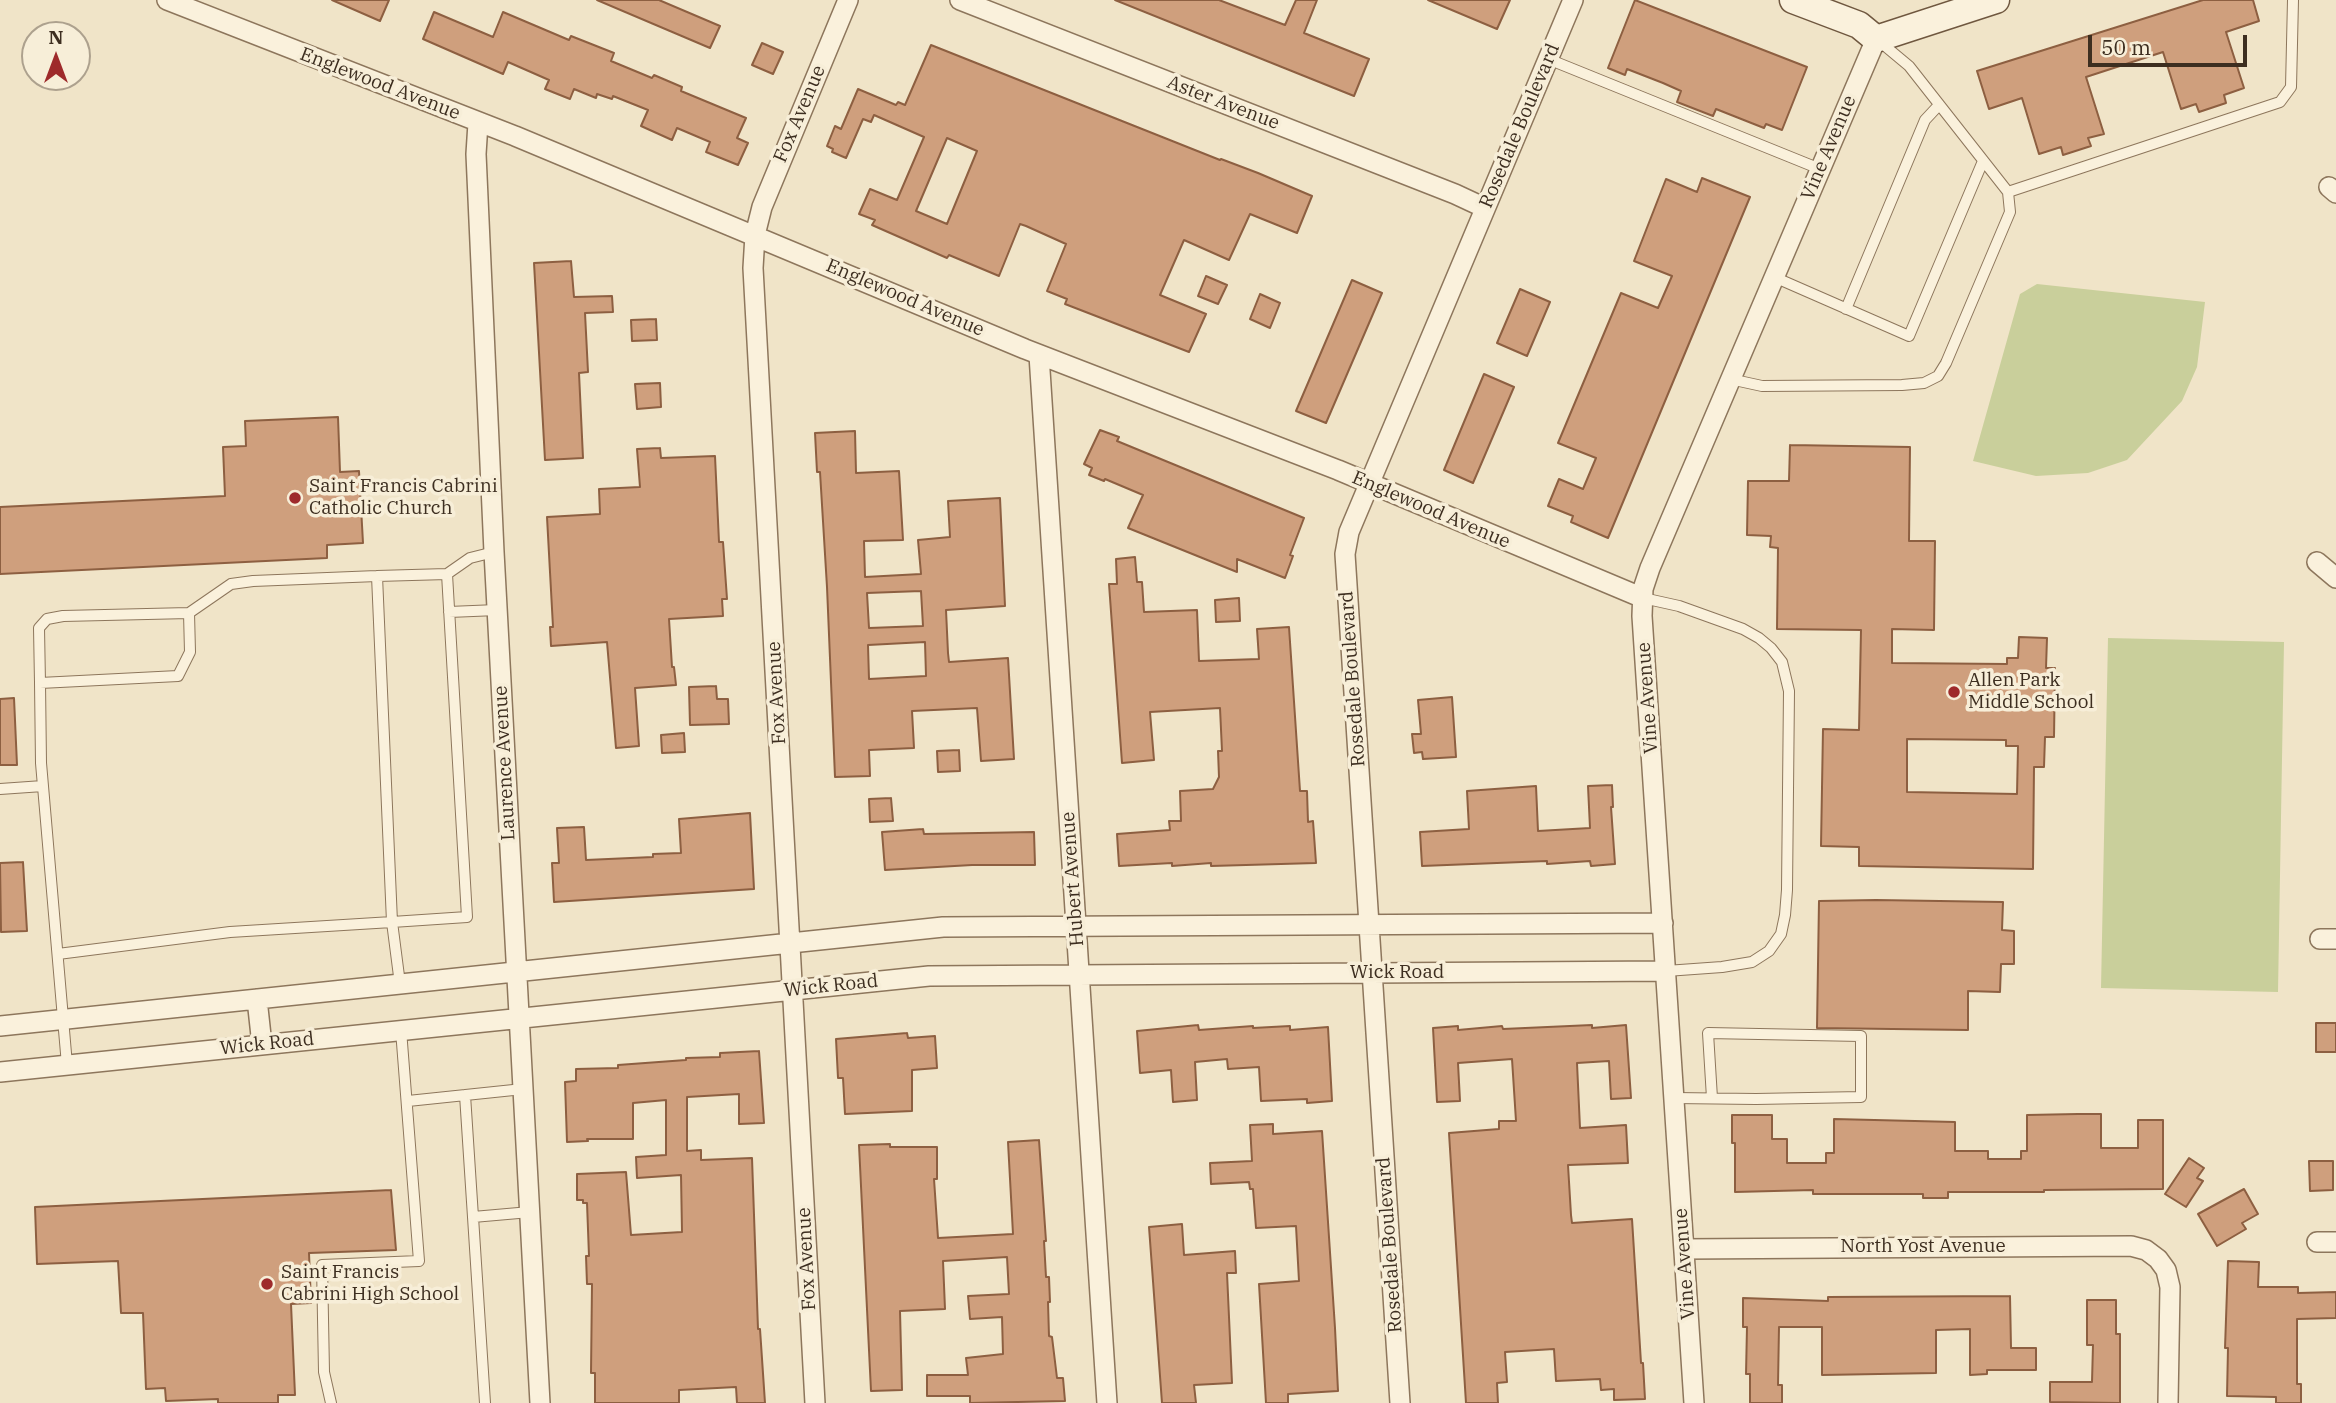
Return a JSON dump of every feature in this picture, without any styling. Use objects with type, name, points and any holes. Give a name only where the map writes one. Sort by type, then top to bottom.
[{"type":"street","name":"Englewood Avenue","points":[[167,0],[478,122],[1039,355],[1369,484],[1643,598]]},
{"type":"street","name":"Fox Avenue","points":[[815,1403],[754,282],[755,235],[762,207],[848,0]]},
{"type":"street","name":"Aster Avenue","points":[[960,0],[1485,208]]},
{"type":"street","name":"Rosedale Boulevard","points":[[1400,1403],[1345,554],[1349,531],[1573,0]]},
{"type":"street","points":[[1793,0],[1859,26],[1876,39],[1996,0]]},
{"type":"street","name":"Vine Avenue","points":[[1694,1403],[1643,598],[1650,568],[1876,39]]},
{"type":"street","name":"Laurence Avenue","points":[[478,122],[476,154],[494,552],[540,1403]]},
{"type":"street","name":"Hubert Avenue","points":[[1039,355],[1107,1403]]},
{"type":"street","points":[[2317,562],[2336,578]]},
{"type":"street","points":[[0,1026],[943,927],[1663,923]]},
{"type":"street","name":"Wick Road","points":[[0,1072],[929,976],[1666,971]]},
{"type":"street","points":[[257,999],[262,1045]]},
{"type":"street","name":"North Yost Avenue","points":[[1684,1249],[2131,1246],[2146,1250],[2158,1259],[2166,1270],[2170,1287],[2168,1403]]},
{"type":"lane","points":[[2008,192],[2280,102],[2291,87],[2293,0]]},
{"type":"lane","points":[[1730,379],[1762,386],[1902,386],[1924,383],[1938,376],[1946,363],[2010,212],[2008,192],[1909,66],[1876,39]]},
{"type":"lane","points":[[1548,59],[1820,169]]},
{"type":"lane","points":[[1846,309],[1925,120],[1939,105]]},
{"type":"lane","points":[[1774,277],[1909,336],[1983,160]]},
{"type":"lane","points":[[67,1065],[43,786],[39,628],[47,619],[64,616],[189,613],[231,584],[253,580],[447,574],[470,558],[494,552]]},
{"type":"lane","points":[[58,954],[230,932],[467,917],[447,574]]},
{"type":"lane","points":[[377,576],[392,922],[400,984]]},
{"type":"lane","points":[[1643,598],[1679,606],[1743,629],[1759,638],[1782,662],[1789,691],[1787,890],[1786,915],[1781,934],[1769,951],[1752,962],[1666,971]]},
{"type":"lane","points":[[449,612],[497,610]]},
{"type":"lane","points":[[40,683],[178,676],[190,652],[189,613]]},
{"type":"lane","points":[[0,789],[43,786]]},
{"type":"lane","points":[[331,1403],[324,1371],[322,1265],[419,1261],[401,1030]]},
{"type":"lane","points":[[1674,1098],[1712,1098],[1861,1097],[1861,1036],[1708,1033],[1712,1098]]},
{"type":"lane","points":[[408,1101],[523,1089]]},
{"type":"lane","points":[[465,1095],[485,1403]]},
{"type":"lane","points":[[473,1217],[530,1212]]},
{"type":"green space","points":[[2037,284],[2205,302],[2197,367],[2182,401],[2127,460],[2088,473],[2036,476],[1973,461],[2020,294]]},
{"type":"green space","points":[[2108,638],[2284,642],[2278,992],[2101,988]]},
{"type":"building","points":[[332,0],[389,0],[380,21]]},
{"type":"building","points":[[597,0],[659,0],[720,26],[710,48]]},
{"type":"building","points":[[1115,0],[1219,0],[1285,25],[1296,0],[1317,0],[1304,33],[1369,59],[1354,96]]},
{"type":"building","points":[[1428,0],[1510,0],[1497,29]]},
{"type":"building","points":[[1635,0],[1807,67],[1782,130],[1766,124],[1764,128],[1716,109],[1713,116],[1677,102],[1681,91],[1627,69],[1625,75],[1608,68]]},
{"type":"building","points":[[2203,0],[2253,0],[2259,21],[2226,32],[2244,88],[2224,95],[2226,103],[2199,112],[2196,104],[2181,109],[2163,52],[2086,77],[2104,134],[2088,138],[2091,146],[2063,155],[2061,147],[2039,154],[2022,98],[1989,109],[1977,71]]},
{"type":"building","points":[[434,12],[493,37],[503,12],[569,40],[571,36],[614,53],[611,61],[652,78],[654,75],[682,87],[681,91],[746,118],[737,138],[748,143],[738,165],[706,152],[710,142],[677,128],[672,140],[641,126],[648,110],[613,96],[612,99],[597,94],[596,98],[574,89],[570,99],[545,89],[549,80],[508,62],[503,74],[423,39]]},
{"type":"building","points":[[762,43],[783,52],[773,74],[752,65]]},
{"type":"building","points":[[931,45],[1312,196],[1297,233],[1250,214],[1229,260],[1184,240],[1160,295],[1206,314],[1189,352],[1065,304],[1067,299],[1047,291],[1066,244],[1026,226],[1020,224],[999,276],[949,255],[947,258],[872,225],[875,220],[859,214],[870,189],[897,200],[924,137],[874,115],[871,122],[863,119],[846,158],[832,152],[833,149],[827,146],[835,126],[841,129],[858,89],[896,105],[898,102],[905,105]],"holes":[[[947,138],[977,151],[947,224],[916,211]]]},
{"type":"building","points":[[1702,178],[1750,197],[1608,538],[1571,522],[1573,516],[1548,506],[1559,479],[1583,489],[1596,458],[1558,443],[1621,293],[1658,308],[1672,276],[1634,261],[1666,179],[1697,192]]},
{"type":"building","points":[[571,261],[574,297],[612,296],[613,312],[585,313],[588,372],[579,373],[583,458],[545,460],[534,263]]},
{"type":"building","points":[[1206,276],[1227,285],[1218,304],[1198,296]]},
{"type":"building","points":[[1352,280],[1382,293],[1326,423],[1296,411]]},
{"type":"building","points":[[1520,289],[1550,302],[1527,356],[1497,343]]},
{"type":"building","points":[[1260,294],[1280,303],[1270,328],[1250,319]]},
{"type":"building","points":[[656,319],[657,340],[632,341],[631,320]]},
{"type":"building","points":[[1484,374],[1514,387],[1473,483],[1444,470]]},
{"type":"building","points":[[660,383],[661,407],[637,409],[635,384]]},
{"type":"building","points":[[338,417],[340,472],[359,471],[363,543],[327,545],[327,558],[0,574],[0,507],[225,496],[223,447],[246,446],[245,421]]},
{"type":"building","points":[[1100,430],[1119,437],[1117,441],[1304,518],[1290,555],[1293,556],[1285,578],[1237,559],[1237,572],[1128,528],[1143,495],[1089,475],[1092,468],[1084,464]]},
{"type":"building","points":[[855,431],[856,473],[899,471],[903,540],[864,541],[865,577],[921,574],[918,540],[950,537],[948,501],[1000,498],[1005,606],[946,610],[948,653],[949,662],[1008,658],[1014,759],[981,761],[977,708],[912,711],[914,748],[869,750],[870,776],[835,777],[827,587],[815,433]],"holes":[[[921,591],[923,626],[869,628],[867,593]],[[925,642],[926,676],[869,679],[868,645]]]},
{"type":"building","points":[[1790,445],[1910,447],[1909,541],[1935,541],[1934,630],[1892,629],[1892,663],[2007,664],[2007,658],[2018,658],[2019,637],[2047,638],[2046,668],[2055,668],[2054,737],[2045,737],[2044,767],[2034,767],[2033,869],[1859,866],[1859,847],[1821,846],[1823,729],[1859,730],[1861,630],[1777,629],[1778,548],[1770,547],[1771,536],[1747,535],[1748,481],[1789,481]],"holes":[[[1907,739],[2006,740],[2006,746],[2018,746],[2017,794],[1907,792]]]},
{"type":"building","points":[[660,448],[661,458],[715,456],[719,542],[723,542],[727,599],[722,599],[723,616],[669,619],[676,685],[635,688],[639,746],[616,748],[607,642],[551,646],[550,627],[553,627],[547,517],[600,514],[599,489],[640,487],[637,449]]},
{"type":"building","points":[[1135,557],[1137,582],[1142,582],[1144,612],[1197,610],[1199,661],[1259,659],[1257,629],[1289,627],[1300,791],[1307,791],[1308,822],[1313,821],[1316,863],[1211,866],[1211,863],[1172,866],[1172,863],[1119,866],[1117,834],[1170,830],[1169,821],[1181,821],[1180,791],[1213,789],[1219,777],[1218,751],[1222,751],[1220,708],[1150,712],[1154,760],[1122,763],[1109,584],[1117,584],[1116,559]]},
{"type":"building","points":[[1239,598],[1240,621],[1216,622],[1215,600]]},
{"type":"building","points":[[716,686],[717,699],[728,699],[729,724],[690,725],[689,687]]},
{"type":"building","points":[[1452,697],[1456,757],[1423,759],[1422,752],[1414,753],[1412,734],[1421,734],[1418,700]]},
{"type":"building","points":[[14,698],[17,765],[0,765],[0,699]]},
{"type":"building","points":[[684,733],[685,752],[662,753],[661,735]]},
{"type":"building","points":[[959,750],[960,771],[938,772],[937,751]]},
{"type":"building","points":[[1612,785],[1615,864],[1591,866],[1590,861],[1547,864],[1547,861],[1422,866],[1420,832],[1469,829],[1467,791],[1536,786],[1538,831],[1590,828],[1588,786]]},
{"type":"building","points":[[891,798],[893,821],[870,822],[869,799]]},
{"type":"building","points":[[750,813],[754,889],[554,902],[552,863],[559,863],[557,828],[584,827],[586,860],[653,857],[653,854],[681,853],[679,819]]},
{"type":"building","points":[[923,829],[924,834],[1034,832],[1035,865],[885,870],[882,832]]},
{"type":"building","points":[[23,862],[27,931],[1,932],[0,863]]},
{"type":"building","points":[[1819,901],[2003,902],[2002,930],[2014,931],[2014,964],[2001,964],[2000,992],[1968,991],[1968,1030],[1817,1028]]},
{"type":"building","points":[[2316,1023],[2336,1023],[2336,1052],[2316,1052]]},
{"type":"building","points":[[1198,1025],[1199,1030],[1253,1026],[1290,1026],[1290,1030],[1328,1027],[1332,1101],[1261,1101],[1259,1067],[1228,1069],[1227,1059],[1195,1062],[1197,1100],[1173,1102],[1171,1070],[1140,1073],[1137,1031]]},
{"type":"building","points":[[1592,1025],[1592,1028],[1626,1025],[1631,1098],[1611,1099],[1609,1061],[1577,1063],[1580,1128],[1626,1125],[1628,1163],[1568,1165],[1572,1223],[1632,1219],[1645,1399],[1614,1400],[1614,1389],[1601,1390],[1600,1379],[1556,1381],[1554,1349],[1505,1352],[1507,1382],[1497,1383],[1498,1403],[1466,1403],[1449,1133],[1499,1129],[1499,1121],[1516,1121],[1512,1059],[1458,1063],[1460,1101],[1437,1102],[1433,1028],[1458,1026],[1458,1030],[1502,1026],[1503,1029]]},
{"type":"building","points":[[907,1033],[908,1038],[935,1036],[937,1068],[912,1070],[912,1111],[845,1114],[843,1078],[838,1078],[836,1039]]},
{"type":"building","points":[[759,1051],[764,1123],[739,1124],[739,1094],[687,1097],[687,1151],[701,1150],[701,1160],[752,1158],[758,1329],[765,1403],[737,1403],[736,1387],[679,1390],[679,1403],[595,1403],[595,1373],[591,1373],[592,1284],[587,1284],[587,1203],[577,1200],[577,1174],[626,1172],[631,1235],[682,1232],[681,1175],[637,1178],[636,1157],[666,1155],[666,1100],[633,1103],[633,1139],[567,1142],[565,1082],[576,1081],[576,1069],[618,1068],[618,1065],[720,1057],[720,1053]]},
{"type":"building","points":[[2101,1114],[2101,1148],[2138,1148],[2138,1120],[2163,1120],[2163,1189],[1948,1192],[1948,1198],[1923,1198],[1923,1194],[1813,1194],[1813,1190],[1735,1192],[1732,1115],[1772,1115],[1772,1139],[1787,1139],[1787,1163],[1826,1163],[1826,1153],[1834,1153],[1834,1119],[1955,1122],[1955,1151],[1988,1151],[1988,1159],[2021,1159],[2021,1151],[2027,1151],[2027,1115]]},
{"type":"building","points":[[1273,1124],[1273,1134],[1322,1131],[1335,1328],[1338,1391],[1288,1394],[1288,1403],[1266,1403],[1259,1284],[1299,1281],[1296,1226],[1256,1228],[1253,1189],[1250,1189],[1249,1182],[1211,1184],[1210,1163],[1252,1161],[1250,1125]]},
{"type":"building","points":[[1039,1140],[1046,1277],[1049,1277],[1049,1336],[1052,1337],[1057,1378],[1063,1378],[1065,1401],[970,1403],[970,1396],[927,1396],[927,1375],[968,1375],[966,1358],[1003,1354],[1002,1317],[970,1319],[968,1296],[1009,1294],[1007,1257],[943,1261],[945,1309],[900,1311],[902,1390],[871,1391],[859,1145],[937,1147],[937,1179],[934,1179],[938,1238],[1013,1234],[1008,1142]]},
{"type":"building","points":[[2189,1158],[2204,1168],[2197,1178],[2203,1181],[2186,1207],[2165,1194]]},
{"type":"building","points":[[2309,1161],[2333,1161],[2333,1190],[2310,1191]]},
{"type":"building","points":[[2244,1189],[2258,1214],[2242,1223],[2246,1229],[2217,1246],[2198,1214]]},
{"type":"building","points":[[391,1190],[396,1250],[309,1253],[311,1303],[291,1304],[295,1395],[278,1395],[278,1403],[218,1403],[218,1399],[166,1401],[165,1388],[146,1389],[143,1313],[121,1313],[118,1261],[37,1264],[35,1207]]},
{"type":"building","points":[[1182,1224],[1184,1255],[1235,1251],[1236,1273],[1227,1273],[1232,1383],[1194,1385],[1196,1403],[1162,1403],[1149,1227]]},
{"type":"building","points":[[2228,1261],[2259,1262],[2258,1287],[2298,1287],[2298,1293],[2336,1292],[2336,1318],[2297,1319],[2297,1384],[2301,1384],[2301,1403],[2276,1403],[2276,1397],[2227,1396],[2228,1348],[2225,1348]]},
{"type":"building","points":[[2010,1296],[2011,1348],[2036,1348],[2036,1370],[1987,1370],[1987,1374],[1970,1375],[1970,1329],[1936,1330],[1936,1373],[1822,1375],[1822,1327],[1779,1327],[1778,1385],[1782,1385],[1782,1403],[1750,1403],[1743,1298],[1828,1301],[1828,1297]]},
{"type":"building","points":[[2087,1300],[2116,1300],[2116,1334],[2120,1334],[2120,1403],[2050,1402],[2050,1382],[2092,1382],[2093,1345],[2087,1345]]},
{"type":"place","name":"Saint Francis Cabrini Catholic Church","points":[[295,498]]},
{"type":"place","name":"Allen Park Middle School","points":[[1954,692]]},
{"type":"place","name":"Saint Francis Cabrini High School","points":[[267,1284]]}]
